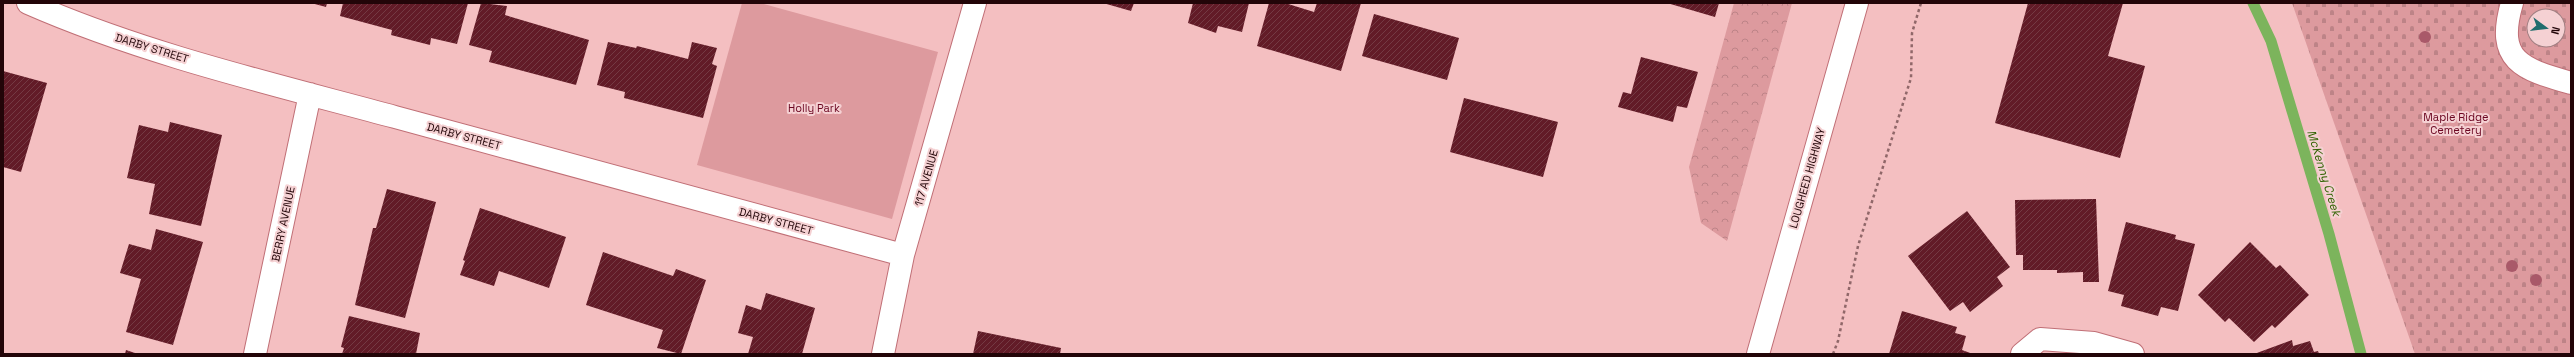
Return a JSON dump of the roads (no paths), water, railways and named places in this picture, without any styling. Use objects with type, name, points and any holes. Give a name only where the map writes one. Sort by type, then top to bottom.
[{"type":"main road","name":"DARBY STREET","points":[[28,3],[69,21],[122,40],[310,94],[903,255]]},
{"type":"main road","name":"117 AVENUE","points":[[883,354],[903,255],[976,3]]},
{"type":"main road","name":"LOUGHEED HIGHWAY","points":[[1758,354],[1857,3]]},
{"type":"main road","points":[[2512,3],[2506,36],[2511,55],[2527,69],[2571,83]]},
{"type":"main road","name":"BERRY AVENUE","points":[[255,354],[310,94]]},
{"type":"main road","points":[[2022,354],[2040,339],[2094,343],[2133,354]]},
{"type":"waterway","name":"McKenny Creek","points":[[2253,3],[2271,41],[2329,234],[2361,354]]},
{"type":"park label","name":"Holly Park","points":[[814,108]]},
{"type":"park label","name":"Maple Ridge Cemetery","points":[[2456,123]]}]
